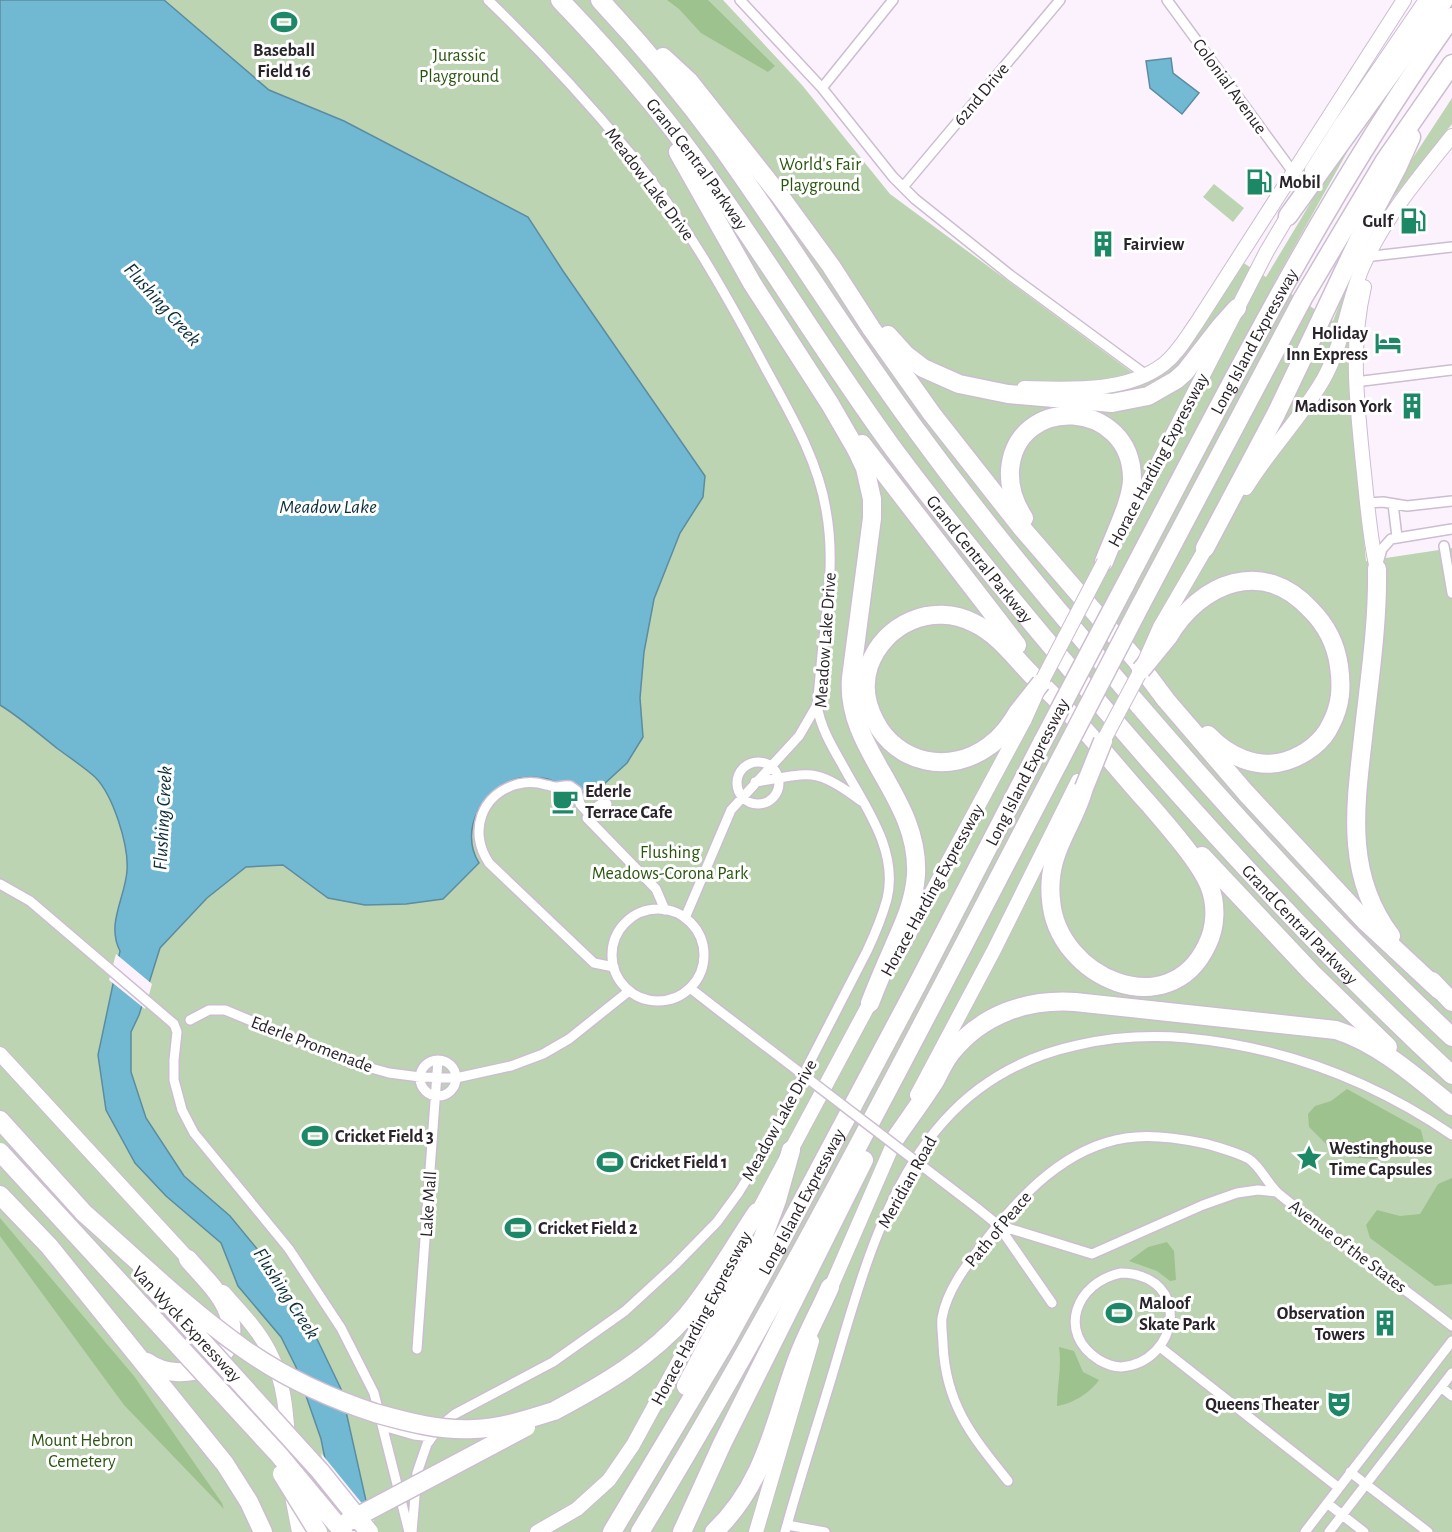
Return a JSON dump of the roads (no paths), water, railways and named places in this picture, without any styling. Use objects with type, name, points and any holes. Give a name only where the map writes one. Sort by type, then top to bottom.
[{"type":"highway","name":"Grand Central Parkway","points":[[560,0],[648,99],[708,177],[862,405],[993,578],[1240,864],[1335,963],[1452,1076]]},
{"type":"highway","name":"Grand Central Parkway","points":[[601,0],[670,80],[713,135],[901,409],[959,488],[1038,587],[1270,854],[1352,939],[1452,1036]]},
{"type":"highway","points":[[601,0],[689,81],[780,196],[938,421],[1021,527],[1074,587],[1166,700],[1284,835],[1373,928],[1446,996]]},
{"type":"highway","points":[[1288,216],[1444,0]]},
{"type":"highway","name":"Long Island Expressway","points":[[612,1532],[726,1341],[788,1227],[1253,342],[1311,238],[1373,136],[1452,17]]},
{"type":"highway","name":"Long Island Expressway","points":[[640,1532],[740,1361],[827,1204],[1303,298],[1384,162],[1452,64]]},
{"type":"highway","points":[[1206,548],[1276,414],[1360,237],[1397,168],[1429,97]]},
{"type":"highway","points":[[648,99],[752,283],[830,404],[861,459],[868,478],[872,499],[871,527],[851,678],[852,705],[861,733],[908,820],[916,858],[914,894],[909,912],[870,1003]]},
{"type":"highway","points":[[831,266],[906,355],[934,374],[959,384],[1008,394],[1112,403],[1134,400],[1158,391],[1185,372],[1237,308]]},
{"type":"highway","points":[[830,404],[1034,665],[1060,702]]},
{"type":"highway","points":[[1074,587],[1020,511],[1010,485],[1010,466],[1016,448],[1027,432],[1045,421],[1066,415],[1089,417],[1114,433],[1126,449],[1131,469],[1130,497],[1104,562]]},
{"type":"highway","points":[[1377,569],[1376,612],[1355,811],[1358,856],[1366,889],[1382,923],[1446,996]]},
{"type":"highway","points":[[1242,580],[1273,583],[1292,592],[1321,621],[1335,651],[1340,675],[1340,697],[1329,729],[1313,746],[1284,762],[1263,764],[1243,759],[1210,738],[1174,695],[1138,665],[1164,632],[1176,624],[1191,607],[1221,586],[1242,580]]},
{"type":"highway","points":[[1041,682],[1022,716],[1005,732],[980,752],[952,762],[922,760],[895,747],[882,733],[873,718],[866,692],[870,666],[884,640],[906,622],[924,616],[944,614],[954,615],[974,623],[994,636],[1060,702],[1165,823],[1208,882],[1215,912],[1208,945],[1196,962],[1179,976],[1169,982],[1148,987],[1116,983],[1094,972],[1075,954],[1061,935],[1052,911],[1050,885],[1053,861],[1081,785],[1103,741]]},
{"type":"highway","points":[[1165,823],[1199,853],[1355,1016],[1446,1101]]},
{"type":"highway","points":[[675,1532],[749,1391],[874,1137],[908,1076],[937,994]]},
{"type":"highway","points":[[895,1139],[951,1053],[969,1034],[1002,1012],[1045,1001],[1075,1002],[1336,1030],[1378,1050],[1446,1101]]},
{"type":"highway","name":"Van Wyck Expressway","points":[[0,1120],[302,1450],[369,1532]]},
{"type":"highway","points":[[658,1456],[692,1374],[762,1240],[777,1200],[791,1150]]},
{"type":"highway","name":"Van Wyck Expressway","points":[[0,1152],[237,1408],[343,1532]]},
{"type":"highway","points":[[0,1195],[34,1229],[225,1464],[249,1502],[262,1532]]},
{"type":"highway","points":[[331,1532],[356,1516],[621,1373],[674,1329],[707,1289],[757,1212]]},
{"type":"highway","points":[[84,1213],[234,1342],[270,1366],[324,1394],[404,1421],[459,1429],[503,1426],[554,1411]]},
{"type":"highway","points":[[119,1332],[145,1359],[161,1370],[171,1373],[190,1373],[217,1360],[224,1352],[231,1337],[228,1312],[220,1297],[188,1258]]},
{"type":"highway","points":[[714,1532],[734,1511],[757,1474],[774,1432],[798,1356],[830,1287]]},
{"type":"highway","points":[[237,1408],[295,1493],[318,1532]]},
{"type":"highway","points":[[682,1532],[722,1444]]},
{"type":"main road","name":"Horace Harding Expressway","points":[[959,384],[1008,387],[1112,385],[1146,375],[1172,357],[1404,0]]},
{"type":"main road","name":"Horace Harding Expressway","points":[[1041,682],[1314,166],[1425,0]]},
{"type":"main road","points":[[1164,632],[1206,548],[1258,468],[1304,409],[1323,380],[1340,339],[1362,269],[1379,236],[1399,203],[1452,136]]},
{"type":"main road","points":[[1377,569],[1367,502],[1355,382],[1355,350],[1359,310],[1379,236]]},
{"type":"main road","points":[[1103,741],[1138,665]]},
{"type":"main road","name":"Horace Harding Expressway","points":[[537,1532],[564,1518],[589,1500],[609,1480],[626,1457],[900,951],[1022,716]]},
{"type":"main road","points":[[756,1532],[830,1287],[895,1139],[1081,785]]},
{"type":"main road","points":[[0,1054],[188,1258],[221,1290],[264,1341],[275,1365],[285,1411],[291,1494],[299,1532]]},
{"type":"street","name":"Meadow Lake Drive","points":[[411,1532],[417,1473],[427,1444],[440,1426],[455,1414],[554,1362],[625,1311],[684,1257],[717,1222],[763,1153],[831,1024],[881,919],[888,897],[889,872],[880,834],[828,738],[819,716],[817,705],[831,555],[826,508],[818,477],[800,433],[703,256],[669,206],[631,154],[529,39],[488,0]]},
{"type":"street","points":[[740,0],[822,88],[903,188],[1010,275],[1146,375]]},
{"type":"street","points":[[822,88],[893,0]]},
{"type":"street","name":"62nd Drive","points":[[903,188],[1060,0]]},
{"type":"street","name":"Colonial Avenue","points":[[1167,0],[1293,172]]},
{"type":"street","points":[[1373,256],[1452,247]]},
{"type":"street","points":[[1355,382],[1452,370]]},
{"type":"street","points":[[1367,502],[1407,506],[1452,501]]},
{"type":"street","points":[[1393,504],[1397,537]]},
{"type":"street","points":[[1377,569],[1382,549],[1386,543],[1397,537],[1452,529]]},
{"type":"street","points":[[1444,546],[1452,593]]},
{"type":"street","points":[[685,918],[731,810],[799,735],[817,705]]},
{"type":"street","points":[[758,762],[770,766],[779,779],[778,790],[769,800],[755,803],[743,796],[738,783],[742,770],[758,762]]},
{"type":"street","points":[[755,782],[799,774],[818,775],[837,783],[864,804]]},
{"type":"street","points":[[607,804],[601,804],[588,813],[580,804],[577,791],[570,786],[518,784],[507,788],[489,803],[478,831],[482,850],[489,863],[594,963],[614,967]]},
{"type":"street","points":[[587,818],[656,889],[665,910]]},
{"type":"street","name":"Meadow Lake Drive","points":[[0,884],[30,901],[174,1024],[177,1032],[174,1080],[182,1110],[194,1133],[289,1249],[340,1328],[374,1393],[411,1532]]},
{"type":"street","points":[[665,910],[685,918],[695,928],[704,952],[703,965],[698,978],[679,996],[667,1000],[646,999],[629,991],[622,984],[614,967],[612,954],[621,928],[631,918],[643,912],[665,910]]},
{"type":"street","points":[[690,988],[998,1225],[1052,1303]]},
{"type":"street","name":"Ederle Promenade","points":[[190,1020],[209,1010],[225,1010],[352,1062],[420,1077],[456,1078],[511,1066],[543,1054],[569,1039],[629,991]]},
{"type":"street","name":"Meridian Road","points":[[786,1528],[861,1277],[887,1211],[915,1161],[940,1125],[964,1100],[1002,1072],[1046,1053],[1105,1040],[1161,1037],[1215,1041],[1279,1054],[1346,1077],[1402,1103],[1452,1135]]},
{"type":"street","points":[[438,1060],[450,1064],[456,1078],[448,1093],[436,1095],[426,1091],[420,1077],[426,1065],[438,1060]]},
{"type":"street","name":"Lake Mall","points":[[417,1349],[438,1060]]},
{"type":"street","name":"Path of Peace","points":[[1008,1481],[983,1450],[956,1408],[944,1363],[942,1319],[957,1281],[998,1225],[1015,1204],[1046,1176],[1071,1159],[1099,1145],[1125,1138],[1153,1137],[1204,1143],[1250,1160]]},
{"type":"street","name":"Avenue of the States","points":[[1250,1160],[1276,1192],[1452,1326]]},
{"type":"street","points":[[998,1225],[1092,1254],[1203,1205],[1237,1193],[1257,1190],[1276,1192]]},
{"type":"street","points":[[1131,1273],[1154,1281],[1164,1292],[1170,1313],[1168,1330],[1160,1347],[1148,1358],[1126,1366],[1110,1366],[1096,1359],[1083,1345],[1077,1330],[1076,1309],[1082,1297],[1092,1286],[1113,1275],[1131,1273]]},
{"type":"street","points":[[1305,1532],[1451,1344]]},
{"type":"street","points":[[1160,1347],[1339,1488]]},
{"type":"street","points":[[1329,1532],[1452,1373]]},
{"type":"street","points":[[1441,1387],[1452,1395]]},
{"type":"street","points":[[383,1426],[414,1435],[432,1437]]},
{"type":"street","points":[[1350,1472],[1428,1532]]},
{"type":"street","points":[[1327,1503],[1364,1532]]},
{"type":"street","points":[[786,1528],[825,1532]]},
{"type":"water","name":"Meadow Lake","points":[[0,0],[164,0],[269,90],[344,121],[528,217],[705,476],[703,497],[680,533],[654,599],[644,652],[640,698],[643,737],[627,763],[604,784],[582,793],[566,782],[557,783],[534,777],[507,782],[495,789],[478,810],[473,823],[471,836],[473,850],[479,863],[443,899],[406,904],[365,905],[328,898],[283,865],[246,867],[207,898],[160,948],[139,1015],[131,1032],[131,1072],[146,1118],[184,1176],[230,1216],[276,1272],[317,1339],[341,1389],[373,1532],[336,1513],[321,1439],[296,1367],[281,1337],[238,1286],[221,1243],[166,1196],[135,1163],[106,1110],[98,1055],[120,951],[115,931],[126,881],[127,860],[119,821],[102,785],[95,777],[0,705]]},
{"type":"water","points":[[1171,58],[1173,73],[1199,93],[1182,114],[1150,88],[1146,61]]},
{"type":"place","name":"Baseball Field 16","points":[[284,22]]},
{"type":"place","name":"Mobil","points":[[1259,182]]},
{"type":"place","name":"Gulf","points":[[1413,221]]},
{"type":"place","name":"Fairview","points":[[1103,244]]},
{"type":"place","name":"Holiday Inn Express","points":[[1388,343]]},
{"type":"place","name":"Madison York","points":[[1412,406]]},
{"type":"place","name":"Ederle Terrace Cafe","points":[[565,801]]},
{"type":"place","name":"Cricket Field 3","points":[[315,1136]]},
{"type":"place","name":"Westinghouse Time Capsules","points":[[1309,1158]]},
{"type":"place","name":"Cricket Field 1","points":[[610,1162]]},
{"type":"place","name":"Cricket Field 2","points":[[518,1228]]},
{"type":"place","name":"Maloof Skate Park","points":[[1119,1313]]},
{"type":"place","name":"Observation Towers","points":[[1385,1323]]},
{"type":"place","name":"Queens Theater","points":[[1339,1404]]},
{"type":"park label","name":"Jurassic Playground","points":[[459,65]]},
{"type":"park label","name":"World's Fair Playground","points":[[820,174]]},
{"type":"park label","name":"Flushing Meadows-Corona Park","points":[[670,862]]},
{"type":"park label","name":"Mount Hebron Cemetery","points":[[82,1450]]},
{"type":"water label","name":"Flushing Creek","points":[[163,304]]},
{"type":"water label","name":"Flushing Creek","points":[[162,818]]},
{"type":"water label","name":"Flushing Creek","points":[[287,1293]]}]
